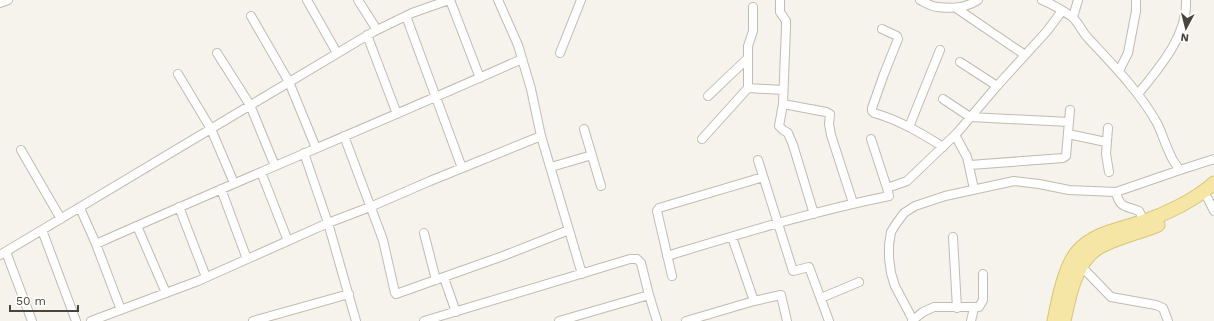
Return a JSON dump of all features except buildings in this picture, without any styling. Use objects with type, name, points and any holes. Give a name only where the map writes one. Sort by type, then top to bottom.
[{"type":"main road","points":[[1054,321],[1058,301],[1071,262],[1079,250],[1089,241],[1095,237],[1144,221],[1194,198],[1214,183]]},
{"type":"main road","points":[[1064,321],[1080,266],[1090,254],[1098,248],[1148,229],[1197,206],[1212,202]]},
{"type":"street","points":[[0,3],[8,0]]},
{"type":"street","points":[[307,0],[337,53]]},
{"type":"street","points":[[358,0],[377,30]]},
{"type":"street","points":[[32,321],[3,254],[367,35],[406,16],[450,0],[480,78]]},
{"type":"street","points":[[498,0],[518,45],[531,89],[542,136],[582,274]]},
{"type":"street","points":[[560,54],[581,0]]},
{"type":"street","points":[[780,0],[780,12],[786,20],[783,104],[779,126],[788,133],[814,214]]},
{"type":"street","points":[[920,0],[937,8],[944,4],[956,8],[1025,55]]},
{"type":"street","points":[[956,8],[970,5],[978,0]]},
{"type":"street","points":[[1042,0],[1052,4],[1073,17],[1087,37],[1138,94],[1157,124],[1170,155],[1180,170]]},
{"type":"street","points":[[1073,17],[1078,0]]},
{"type":"street","points":[[1119,71],[1128,53],[1130,45],[1136,0]]},
{"type":"street","points":[[1138,94],[1165,60],[1182,28],[1186,0]]},
{"type":"street","points":[[702,139],[748,88],[748,46],[753,31],[753,7]]},
{"type":"street","points":[[887,188],[907,181],[955,135],[1047,31],[1062,11]]},
{"type":"street","points":[[251,16],[289,82],[316,148]]},
{"type":"street","points":[[406,16],[462,168]]},
{"type":"street","points":[[882,29],[897,36],[898,39],[884,74],[872,111],[917,130],[942,147]]},
{"type":"street","points":[[367,35],[397,114]]},
{"type":"street","points":[[909,127],[940,50]]},
{"type":"street","points":[[217,53],[250,105],[275,166]]},
{"type":"street","points":[[708,96],[748,58]]},
{"type":"street","points":[[96,244],[522,59]]},
{"type":"street","points":[[960,62],[997,86]]},
{"type":"street","points":[[178,74],[211,129],[234,183]]},
{"type":"street","points":[[748,88],[783,90]]},
{"type":"street","points":[[943,99],[970,117],[1069,122]]},
{"type":"street","points":[[783,104],[830,114],[829,124],[831,134],[853,203]]},
{"type":"street","points":[[970,165],[1063,158],[1066,156],[1070,110]]},
{"type":"street","points":[[1108,128],[1106,154],[1109,172]]},
{"type":"street","points":[[584,129],[601,186]]},
{"type":"street","points":[[1068,134],[1106,142]]},
{"type":"street","points":[[955,135],[968,157],[974,189]]},
{"type":"street","points":[[344,136],[383,240],[396,294],[503,256],[569,230]]},
{"type":"street","points":[[91,321],[206,277],[328,223],[542,136]]},
{"type":"street","points":[[667,256],[853,203],[889,196],[871,138]]},
{"type":"street","points":[[21,150],[61,219]]},
{"type":"street","points":[[304,153],[328,223],[356,321]]},
{"type":"street","points":[[551,167],[592,155]]},
{"type":"street","points":[[983,274],[983,300],[978,308],[934,307],[928,309],[913,321],[895,286],[891,273],[889,245],[891,232],[904,213],[915,206],[945,196],[974,189],[1014,181],[1069,190],[1116,192],[1214,159]]},
{"type":"street","points":[[758,160],[762,177],[793,271],[809,267],[829,321]]},
{"type":"street","points":[[261,172],[288,241]]},
{"type":"street","points":[[672,276],[656,211],[659,208],[762,177]]},
{"type":"street","points":[[222,189],[247,259]]},
{"type":"street","points":[[1116,192],[1118,200],[1121,204],[1139,211],[1144,221]]},
{"type":"street","points":[[80,208],[96,244],[121,310]]},
{"type":"street","points":[[179,208],[206,277]]},
{"type":"street","points":[[137,226],[166,293]]},
{"type":"street","points":[[42,230],[76,321]]},
{"type":"street","points":[[424,233],[440,279],[456,312]]},
{"type":"street","points":[[732,237],[754,301]]},
{"type":"street","points":[[953,237],[957,308]]},
{"type":"street","points":[[424,321],[630,259],[637,259],[641,263],[657,321]]},
{"type":"street","points":[[1080,266],[1111,297],[1156,305],[1163,308],[1168,321]]},
{"type":"street","points":[[820,298],[860,282]]},
{"type":"street","points":[[254,321],[271,319],[349,294]]},
{"type":"street","points":[[559,321],[649,295]]},
{"type":"street","points":[[686,321],[754,301],[781,295],[787,321]]},
{"type":"street","points":[[971,321],[974,308]]}]
